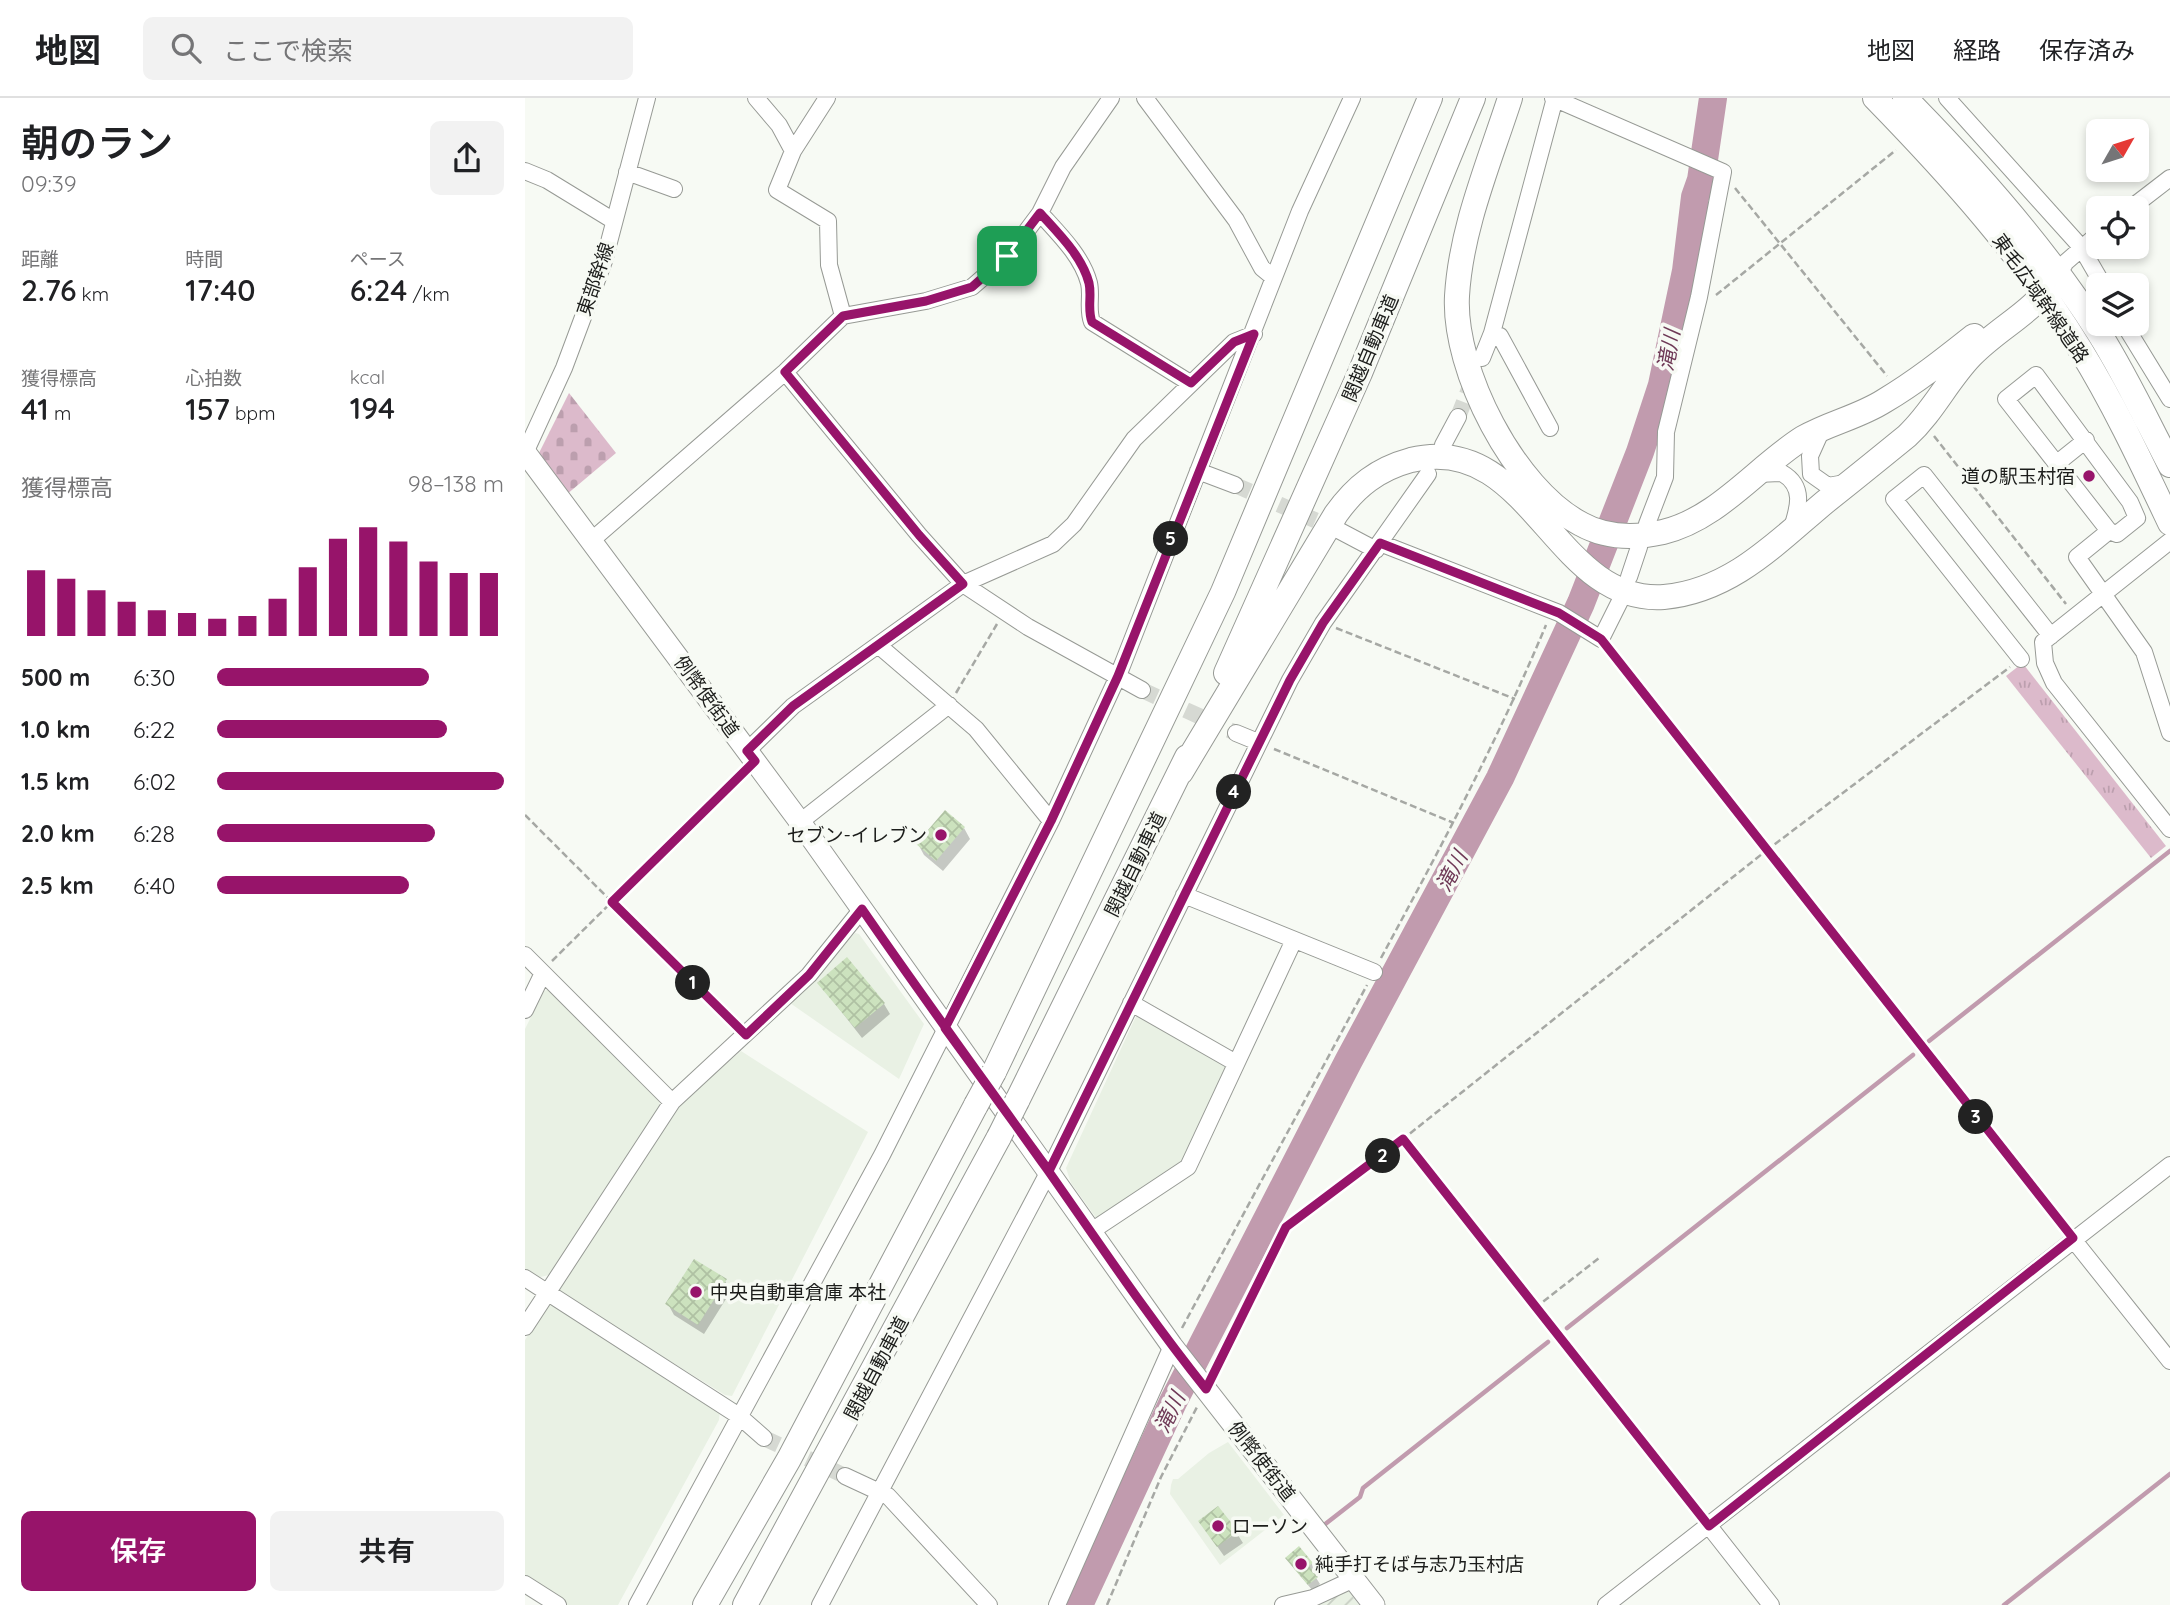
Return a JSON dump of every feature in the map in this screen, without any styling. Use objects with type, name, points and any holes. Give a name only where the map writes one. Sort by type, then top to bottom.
[{"type":"highway","name":"関越自動車道","points":[[705,1605],[789,1459],[994,1072],[1223,592],[1430,98]]},
{"type":"highway","name":"関越自動車道","points":[[745,1605],[999,1137],[1181,772],[1360,373],[1473,98]]},
{"type":"highway","points":[[1510,98],[1464,239],[1457,297],[1458,330],[1476,394],[1511,454],[1556,507],[1580,524],[1618,536],[1642,535],[1685,524],[1756,475],[1796,443],[1823,427],[1883,402],[2046,287]]},
{"type":"highway","name":"東毛広域幹線道路","points":[[1875,98],[2046,287],[2097,330],[2126,377],[2170,465]]},
{"type":"highway","name":"東毛広域幹線道路","points":[[1905,98],[2000,205],[2105,392],[2170,523]]},
{"type":"highway","points":[[1181,772],[1336,514],[1364,482],[1382,470],[1422,458],[1450,459],[1475,465],[1516,492],[1569,552],[1598,577],[1623,589],[1660,597],[1707,588],[1749,565],[1926,419],[1974,354],[2046,287]]},
{"type":"main road","name":"例幣使街道","points":[[525,453],[800,822],[1175,1350],[1374,1605]]},
{"type":"street","name":"東部幹線","points":[[525,453],[530,437],[543,417],[565,368],[604,261],[647,98]]},
{"type":"street","points":[[756,98],[779,125],[793,151]]},
{"type":"street","points":[[827,98],[793,151],[777,190],[828,221],[829,265],[843,316]]},
{"type":"street","points":[[592,540],[785,372],[843,316],[926,301],[972,287],[1007,256],[1040,213],[1063,167],[1111,98]]},
{"type":"street","points":[[1145,98],[1236,220],[1262,268],[1273,277]]},
{"type":"street","points":[[637,1605],[882,1155],[1051,821],[1118,676],[1254,334],[1273,277],[1352,98]]},
{"type":"street","points":[[1340,531],[1559,613],[1595,634],[1623,589],[1665,477],[1666,432],[1699,297],[1720,171],[1554,98],[1492,333],[1482,358]]},
{"type":"street","points":[[1947,98],[2081,247],[2095,273]]},
{"type":"street","points":[[525,171],[547,180],[614,221]]},
{"type":"street","points":[[627,172],[674,189]]},
{"type":"street","points":[[2147,196],[2170,178]]},
{"type":"street","points":[[1040,213],[1072,248],[1089,284],[1089,314],[1092,322],[1191,383]]},
{"type":"street","points":[[2046,287],[2086,243]]},
{"type":"street","points":[[1492,333],[1500,336],[1550,428]]},
{"type":"street","points":[[751,756],[793,706],[963,584],[1053,544],[1073,524],[1134,439],[1234,342],[1254,334]]},
{"type":"street","points":[[2131,336],[2170,400]]},
{"type":"street","points":[[785,372],[919,535],[963,584],[1005,612],[1142,690]]},
{"type":"street","points":[[2036,375],[2086,439],[2130,502],[2137,518],[2117,534],[2109,531],[2056,464],[2006,399],[2036,375]]},
{"type":"street","points":[[1443,445],[1458,417]]},
{"type":"street","points":[[1823,427],[1809,456],[1811,474],[1828,486],[1857,478]]},
{"type":"street","points":[[2056,464],[2086,439]]},
{"type":"street","points":[[1198,471],[1234,485]]},
{"type":"street","points":[[1756,475],[1782,473],[1796,486],[1799,496],[1791,532]]},
{"type":"street","points":[[820,1605],[1049,1171],[1258,742],[1323,623],[1428,474]]},
{"type":"street","points":[[2021,659],[1894,499],[1924,475],[2047,639],[2045,663],[2055,683],[2170,829]]},
{"type":"street","points":[[2109,531],[2077,557],[2144,652],[2170,733]]},
{"type":"street","points":[[2047,639],[2170,541]]},
{"type":"street","points":[[878,645],[976,730],[1051,821]]},
{"type":"street","points":[[800,822],[949,705]]},
{"type":"street","points":[[1236,733],[1258,742]]},
{"type":"street","points":[[1184,895],[1374,972]]},
{"type":"street","points":[[525,1327],[672,1102],[809,975],[862,909]]},
{"type":"street","points":[[1090,1232],[1188,1167],[1294,940]]},
{"type":"street","points":[[525,955],[542,975],[672,1102]]},
{"type":"street","points":[[525,1010],[542,975]]},
{"type":"street","points":[[1131,1003],[1237,1063]]},
{"type":"street","points":[[1606,1605],[2073,1238],[2170,1165]]},
{"type":"street","points":[[2073,1238],[2170,1361]]},
{"type":"street","points":[[525,1278],[739,1416],[764,1438]]},
{"type":"street","points":[[1057,1605],[1175,1350]]},
{"type":"street","points":[[845,1476],[888,1496],[989,1605]]},
{"type":"street","points":[[1709,1526],[1771,1605]]},
{"type":"street","points":[[1283,1605],[1313,1598],[1354,1579]]},
{"type":"street","points":[[525,1584],[558,1605]]},
{"type":"path","points":[[1699,297],[1714,297],[1913,137]]},
{"type":"path","points":[[1720,171],[1893,384]]},
{"type":"path","points":[[1930,430],[2075,616]]},
{"type":"path","points":[[949,705],[1005,612]]},
{"type":"path","points":[[1323,623],[1515,699]]},
{"type":"path","points":[[1595,634],[2073,1238]]},
{"type":"path","points":[[1107,1605],[1161,1477],[1204,1386],[1286,1227],[1403,1139],[1767,850],[2021,659]]},
{"type":"path","points":[[1258,742],[1454,823]]},
{"type":"path","points":[[542,975],[547,966],[751,756]]},
{"type":"path","points":[[525,815],[746,1035]]},
{"type":"path","points":[[1403,1139],[1709,1526]]},
{"type":"path","points":[[1535,1308],[1599,1258]]},
{"type":"shaded area","points":[[855,933],[859,934],[924,1024],[899,1079],[790,1003]]},
{"type":"shaded area","points":[[550,989],[658,1099],[660,1105],[549,1275],[536,1278],[525,1272],[525,1029],[544,991]]},
{"type":"shaded area","points":[[1137,1014],[1225,1062],[1229,1069],[1184,1164],[1099,1222],[1071,1183],[1066,1168]]},
{"type":"shaded area","points":[[741,1051],[868,1132],[732,1396],[725,1395],[559,1293],[558,1287],[675,1108]]},
{"type":"shaded area","points":[[547,1305],[554,1306],[720,1410],[719,1420],[618,1605],[566,1605],[525,1578],[525,1340]]},
{"type":"shaded area","points":[[1228,1442],[1284,1515],[1220,1565],[1170,1494],[1173,1479],[1178,1479],[1209,1453]]},
{"type":"shaded area","points":[[1347,1589],[1359,1605],[1306,1605]]},
{"type":"green space","points":[[569,393],[616,453],[566,495],[538,455]]},
{"type":"green space","points":[[2024,665],[2166,846],[2151,858],[2006,676]]},
{"type":"building","name":"セブン-イレブン","points":[[945,810],[965,827],[936,861],[916,844]]},
{"type":"building","points":[[847,957],[885,1003],[855,1028],[817,983]]},
{"type":"building","name":"中央自動車倉庫 本社","points":[[694,1259],[727,1279],[698,1325],[665,1304]]},
{"type":"building","points":[[1218,1506],[1238,1531],[1217,1547],[1198,1521]]},
{"type":"building","name":"純手打そば与志乃玉村店","points":[[1299,1546],[1313,1563],[1309,1566],[1318,1577],[1308,1585],[1285,1558]]},
{"type":"waterway","name":"滝川","points":[[1079,1605],[1173,1402],[1348,1062],[1500,778],[1581,603],[1640,452],[1662,385],[1686,271],[1695,197],[1701,180],[1713,98]]},
{"type":"waterway","points":[[1929,1041],[2170,851]]},
{"type":"waterway","points":[[1567,1328],[1913,1055]]},
{"type":"waterway","points":[[1325,1527],[1324,1525],[1360,1497],[1363,1488],[1548,1342]]},
{"type":"waterway","points":[[2004,1605],[2170,1474]]},
{"type":"tunnel","points":[[1458,417],[1473,379]]},
{"type":"tunnel","points":[[1235,485],[1335,529]]},
{"type":"tunnel","points":[[1142,690],[1236,733]]},
{"type":"tunnel","points":[[764,1438],[845,1476]]},
{"type":"place","name":"道の駅玉村宿","points":[[2089,476]]},
{"type":"place","name":"セブン-イレブン","points":[[941,835]]},
{"type":"place","name":"中央自動車倉庫 本社","points":[[696,1292]]},
{"type":"place","name":"ローソン","points":[[1218,1526]]},
{"type":"place","name":"純手打そば与志乃玉村店","points":[[1301,1564]]},
{"type":"route","points":[[1007,256],[972,287],[926,301],[843,316],[785,372],[919,535],[963,584],[793,706],[747,751],[755,761],[612,902],[746,1035],[809,975],[862,909],[945,1028],[1049,1171],[1090,1232],[1206,1389],[1286,1227],[1293,1220],[1313,1210],[1403,1139],[1709,1526],[2073,1238],[1601,639],[1559,613],[1380,543],[1323,623],[1290,680],[1049,1171],[997,1100],[945,1028],[1051,821],[1118,676],[1254,334],[1234,342],[1191,383],[1092,322],[1089,314],[1089,284],[1072,248],[1040,213],[1007,256]]}]
